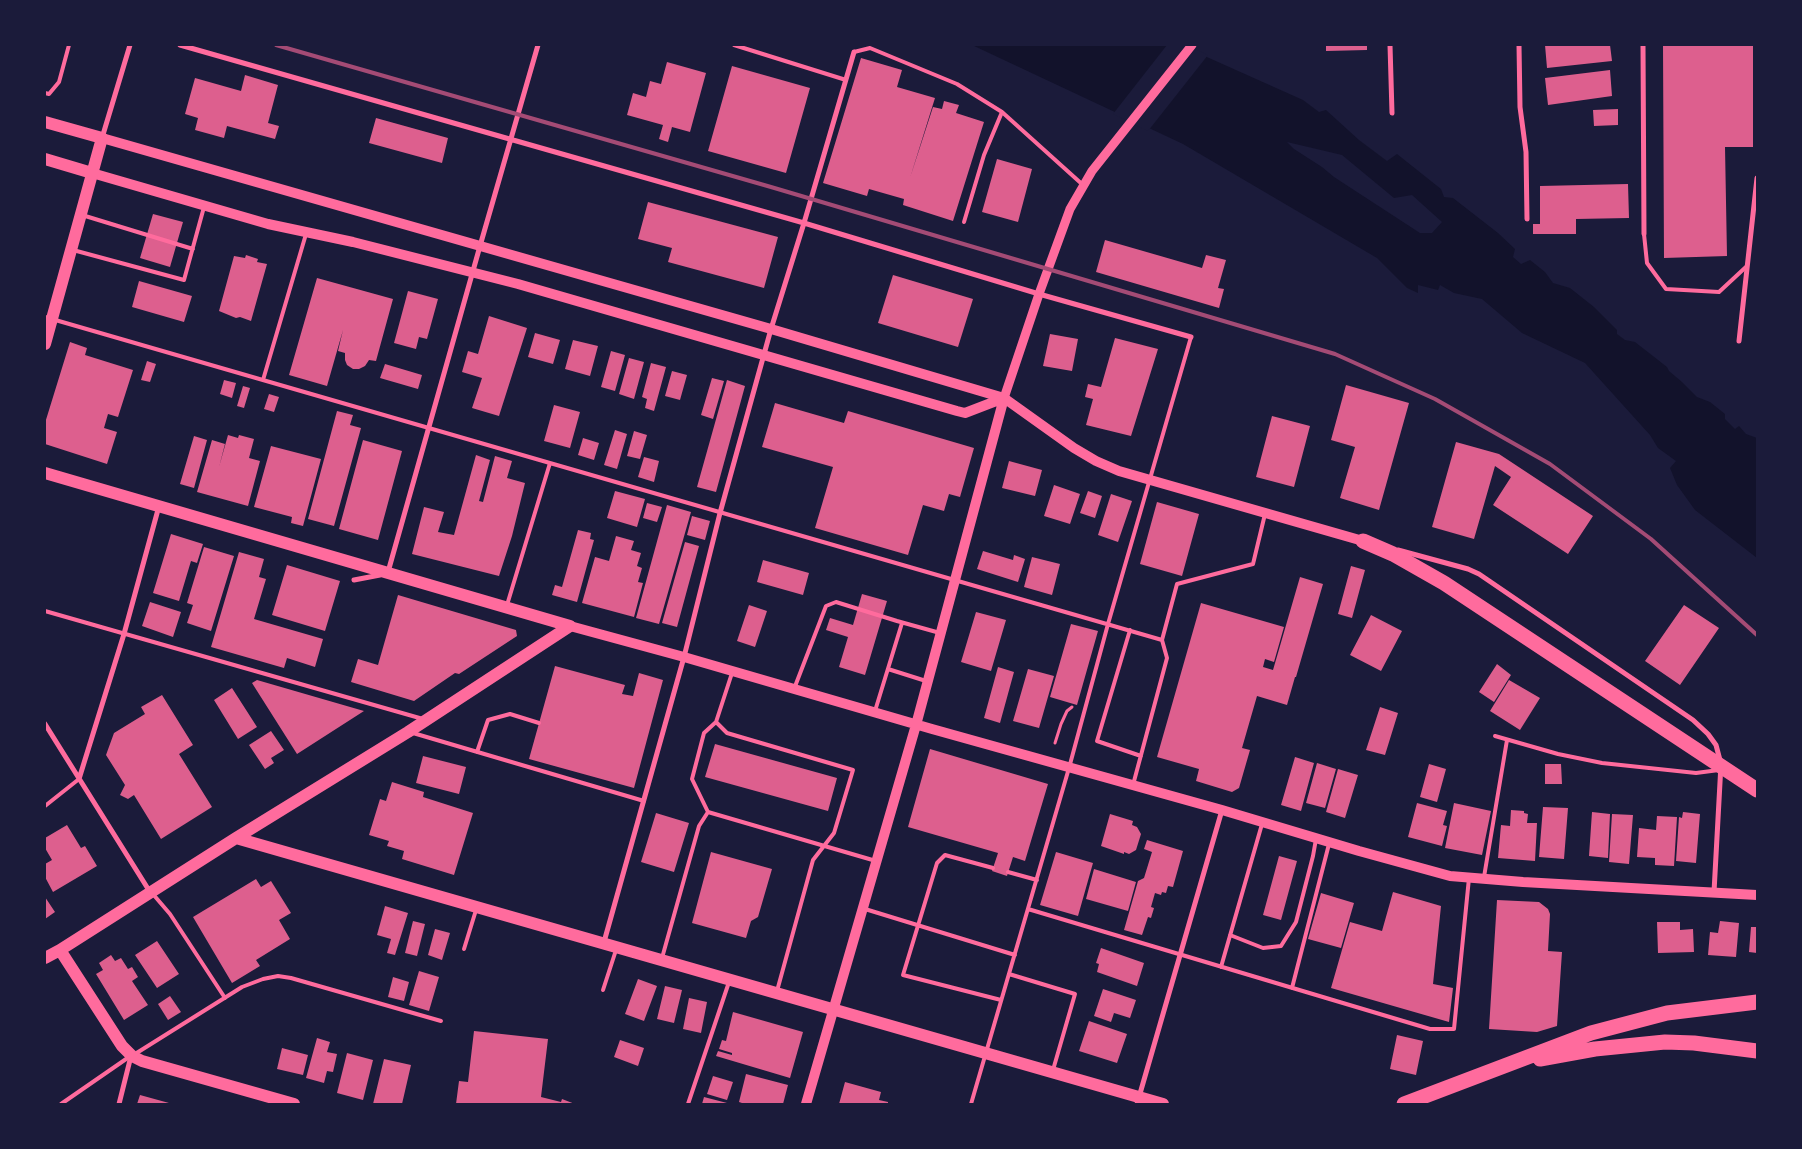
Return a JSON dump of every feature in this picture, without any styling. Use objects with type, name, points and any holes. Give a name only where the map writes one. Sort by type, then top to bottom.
[{"type":"highway","points":[[1363,541],[1393,554],[1444,583],[1757,790]]},
{"type":"highway","points":[[1404,1104],[1591,1033],[1628,1022],[1676,1012],[1757,1002]]},
{"type":"highway","points":[[1509,1064],[1596,1049],[1665,1042],[1694,1042],[1757,1051]]},
{"type":"main road","points":[[45,122],[771,329],[1004,398],[1096,461],[1118,472],[1363,541]]},
{"type":"main road","points":[[45,344],[49,318],[71,249],[102,138]]},
{"type":"main road","points":[[45,159],[268,224],[518,284],[965,413],[1004,398]]},
{"type":"main road","points":[[806,1104],[942,633],[1004,398]]},
{"type":"main road","points":[[45,473],[506,608],[684,656],[916,725],[1450,876],[1757,895]]},
{"type":"main road","points":[[45,958],[408,732],[570,626]]},
{"type":"main road","points":[[236,838],[985,1053],[1138,1101],[1163,1104]]},
{"type":"main road","points":[[60,950],[122,1046],[132,1056],[142,1061],[294,1104]]},
{"type":"street","points":[[102,138],[130,45]]},
{"type":"street","points":[[180,45],[1191,337]]},
{"type":"street","points":[[354,580],[388,573],[538,45]]},
{"type":"street","points":[[1004,398],[1070,209],[1083,185],[1110,148],[1192,45]]},
{"type":"street","points":[[1390,45],[1392,113]]},
{"type":"street","points":[[1519,45],[1520,107],[1526,152],[1527,219]]},
{"type":"street","points":[[1643,45],[1644,234]]},
{"type":"street","points":[[603,944],[684,656],[720,512],[771,329],[854,52]]},
{"type":"street","points":[[1739,341],[1757,178]]},
{"type":"street","points":[[79,779],[124,634],[159,506]]},
{"type":"street","points":[[1363,541],[1468,569],[1479,574],[1699,725],[1716,745],[1720,754],[1721,770],[1714,892]]},
{"type":"street","points":[[45,724],[150,892]]},
{"type":"street","points":[[1138,1101],[1222,810]]},
{"type":"street","points":[[118,1104],[132,1056]]},
{"type":"lane","points":[[45,93],[49,94],[58,82],[69,45]]},
{"type":"lane","points":[[734,45],[846,80]]},
{"type":"lane","points":[[854,52],[870,48],[957,84],[1002,112],[1083,185]]},
{"type":"lane","points":[[964,222],[984,155],[1002,112]]},
{"type":"lane","points":[[71,249],[184,280],[204,206]]},
{"type":"lane","points":[[78,214],[193,249]]},
{"type":"lane","points":[[264,380],[307,232]]},
{"type":"lane","points":[[1644,234],[1647,263],[1666,289],[1719,292],[1747,266]]},
{"type":"lane","points":[[49,318],[1162,640]]},
{"type":"lane","points":[[970,1104],[1037,880],[1108,624],[1191,337]]},
{"type":"lane","points":[[506,608],[550,463]]},
{"type":"lane","points":[[1133,785],[1167,658],[1162,640],[1177,584],[1253,564],[1266,513]]},
{"type":"lane","points":[[794,689],[826,606],[836,602],[902,623],[942,633]]},
{"type":"lane","points":[[45,611],[425,720]]},
{"type":"lane","points":[[874,712],[902,623]]},
{"type":"lane","points":[[1130,630],[1097,741],[1141,756]]},
{"type":"lane","points":[[888,669],[928,682]]},
{"type":"lane","points":[[733,671],[716,722],[704,733],[692,779],[708,812],[876,861]]},
{"type":"lane","points":[[477,752],[488,720],[510,714],[539,723]]},
{"type":"lane","points":[[716,722],[727,733],[853,770],[834,832],[813,860],[776,994]]},
{"type":"lane","points":[[408,732],[644,801]]},
{"type":"lane","points":[[1495,736],[1558,754],[1602,763],[1696,773],[1721,770]]},
{"type":"lane","points":[[1483,879],[1507,740]]},
{"type":"lane","points":[[45,806],[79,779]]},
{"type":"lane","points":[[661,960],[699,826],[708,812]]},
{"type":"lane","points":[[1221,967],[1263,822]]},
{"type":"lane","points":[[1230,935],[1263,948],[1282,946],[1296,922],[1314,856],[1316,838]]},
{"type":"lane","points":[[1292,988],[1329,842]]},
{"type":"lane","points":[[993,868],[945,854],[937,863],[903,975],[1001,1000]]},
{"type":"lane","points":[[1008,872],[1037,880]]},
{"type":"lane","points":[[1028,909],[1430,1029],[1454,1028],[1469,878]]},
{"type":"lane","points":[[150,892],[170,914],[225,998]]},
{"type":"lane","points":[[464,949],[477,908]]},
{"type":"lane","points":[[863,908],[1014,955]]},
{"type":"lane","points":[[603,990],[616,948]]},
{"type":"lane","points":[[1009,974],[1075,994],[1052,1073]]},
{"type":"lane","points":[[61,1104],[132,1056],[242,987],[263,979],[278,976],[291,978],[441,1021]]},
{"type":"lane","points":[[688,1104],[729,980]]},
{"type":"path","points":[[1055,743],[1067,711],[1072,707]]},
{"type":"shaded area","points":[[972,45],[1180,45],[1303,100],[1319,112],[1326,110],[1359,140],[1387,161],[1397,154],[1441,189],[1444,197],[1453,198],[1498,233],[1515,249],[1513,257],[1521,264],[1530,260],[1545,272],[1553,283],[1570,288],[1594,307],[1617,330],[1617,334],[1625,340],[1635,342],[1667,367],[1697,397],[1710,402],[1725,414],[1725,419],[1735,429],[1739,426],[1746,434],[1757,438],[1757,558],[1695,510],[1677,485],[1670,468],[1676,461],[1658,448],[1650,435],[1585,363],[1522,333],[1482,299],[1454,293],[1440,285],[1438,290],[1418,285],[1418,293],[1407,288],[1377,258],[1183,144]],"holes":[[[1287,142],[1342,155],[1394,198],[1412,195],[1442,222],[1432,233],[1420,233],[1334,177]]]},
{"type":"pier","points":[[1167,45],[1186,45],[1208,55],[1148,131],[1113,114]]},
{"type":"building","points":[[1326,45],[1367,45],[1367,50],[1326,51]]},
{"type":"building","points":[[1545,45],[1610,45],[1612,61],[1547,68]]},
{"type":"building","points":[[1663,45],[1753,45],[1753,147],[1725,147],[1727,256],[1664,258]]},
{"type":"building","points":[[861,58],[902,70],[897,87],[935,98],[910,178],[933,107],[942,109],[944,101],[959,105],[956,113],[984,122],[953,221],[903,205],[904,199],[869,189],[867,196],[823,183]]},
{"type":"building","points":[[667,62],[706,73],[690,132],[672,127],[668,142],[659,139],[663,125],[627,115],[633,93],[646,97],[650,81],[661,84]]},
{"type":"building","points":[[732,66],[810,88],[786,173],[708,151]]},
{"type":"building","points":[[1610,70],[1612,96],[1548,105],[1545,78]]},
{"type":"building","points":[[245,75],[278,85],[268,123],[279,126],[275,139],[227,126],[224,138],[195,130],[198,118],[185,114],[195,78],[241,91]]},
{"type":"building","points":[[1618,109],[1618,125],[1594,126],[1593,110]]},
{"type":"building","points":[[376,118],[448,138],[442,163],[369,143]]},
{"type":"building","points":[[997,159],[1032,169],[1018,222],[982,212]]},
{"type":"building","points":[[1628,184],[1629,218],[1576,219],[1576,234],[1533,234],[1533,224],[1540,224],[1540,186]]},
{"type":"building","points":[[648,202],[778,237],[764,288],[668,262],[672,248],[638,239]]},
{"type":"building","points":[[153,214],[183,222],[170,267],[140,258]]},
{"type":"building","points":[[1105,240],[1202,268],[1206,255],[1226,260],[1218,288],[1224,289],[1219,308],[1096,272]]},
{"type":"building","points":[[246,255],[258,259],[257,262],[267,264],[251,321],[240,317],[236,318],[219,311],[234,256],[245,258]]},
{"type":"building","points":[[893,275],[973,299],[958,347],[878,323]]},
{"type":"building","points":[[317,278],[393,299],[376,361],[369,360],[365,366],[359,369],[353,369],[347,365],[345,353],[338,351],[343,330],[327,386],[289,375]]},
{"type":"building","points":[[139,281],[192,296],[184,322],[132,307]]},
{"type":"building","points":[[408,291],[438,299],[427,339],[419,337],[416,349],[394,343]]},
{"type":"building","points":[[489,316],[527,328],[499,416],[472,408],[482,378],[462,372],[468,351],[478,354]]},
{"type":"building","points":[[535,333],[560,340],[553,364],[528,357]]},
{"type":"building","points":[[1050,334],[1078,339],[1072,371],[1043,366]]},
{"type":"building","points":[[1115,338],[1158,349],[1131,436],[1086,425],[1093,399],[1085,397],[1088,384],[1101,387]]},
{"type":"building","points":[[573,340],[598,346],[590,376],[565,369]]},
{"type":"building","points":[[70,342],[87,348],[85,355],[133,370],[118,417],[108,414],[104,428],[117,432],[107,464],[45,444],[45,423]]},
{"type":"building","points":[[611,351],[625,355],[615,391],[601,387]]},
{"type":"building","points":[[629,358],[644,362],[634,399],[619,394]]},
{"type":"building","points":[[147,361],[156,364],[150,382],[141,380]]},
{"type":"building","points":[[651,363],[666,367],[654,411],[645,408],[647,399],[642,397]]},
{"type":"building","points":[[385,364],[422,375],[418,389],[380,378]]},
{"type":"building","points":[[672,371],[687,375],[680,400],[665,396]]},
{"type":"building","points":[[712,378],[724,381],[713,419],[701,415]]},
{"type":"building","points":[[224,380],[236,383],[232,398],[220,394]]},
{"type":"building","points":[[727,380],[745,386],[716,492],[697,487]]},
{"type":"building","points":[[1346,385],[1409,403],[1379,510],[1340,498],[1355,447],[1331,440]]},
{"type":"building","points":[[243,386],[250,388],[244,408],[237,406]]},
{"type":"building","points":[[269,394],[279,397],[274,412],[264,409]]},
{"type":"building","points":[[775,403],[844,423],[848,411],[974,448],[960,497],[949,494],[944,511],[923,505],[908,555],[815,528],[833,467],[762,447]]},
{"type":"building","points":[[554,405],[580,412],[570,448],[544,441]]},
{"type":"building","points":[[337,411],[353,415],[350,425],[361,428],[334,526],[308,519]]},
{"type":"building","points":[[1272,416],[1310,426],[1294,487],[1256,477]]},
{"type":"building","points":[[615,430],[627,434],[617,469],[604,465]]},
{"type":"building","points":[[634,431],[647,435],[640,459],[627,456]]},
{"type":"building","points":[[228,435],[238,438],[239,435],[254,439],[249,458],[260,461],[248,506],[197,492],[212,440],[225,444],[219,467]]},
{"type":"building","points":[[194,436],[207,440],[194,488],[180,484]]},
{"type":"building","points":[[583,438],[599,443],[594,460],[578,455]]},
{"type":"building","points":[[363,440],[402,451],[378,540],[339,529]]},
{"type":"building","points":[[1456,442],[1499,454],[1593,516],[1568,554],[1493,505],[1511,477],[1495,466],[1474,539],[1432,527]]},
{"type":"building","points":[[271,446],[321,459],[303,526],[291,523],[292,517],[254,507]]},
{"type":"building","points":[[476,455],[490,460],[479,501],[483,502],[495,456],[512,461],[507,478],[525,483],[512,536],[499,576],[412,554],[424,507],[444,512],[438,532],[454,535]]},
{"type":"building","points":[[644,457],[659,461],[654,482],[638,477]]},
{"type":"building","points":[[1009,461],[1042,470],[1035,496],[1002,488]]},
{"type":"building","points":[[1054,485],[1080,494],[1070,524],[1044,516]]},
{"type":"building","points":[[615,491],[645,499],[637,527],[607,518]]},
{"type":"building","points":[[1088,491],[1102,496],[1095,518],[1080,513]]},
{"type":"building","points":[[1111,494],[1132,501],[1118,542],[1098,535]]},
{"type":"building","points":[[1157,502],[1199,514],[1182,576],[1140,564]]},
{"type":"building","points":[[647,503],[662,507],[657,522],[643,518]]},
{"type":"building","points":[[667,505],[691,512],[659,624],[636,618]]},
{"type":"building","points":[[692,516],[710,521],[705,540],[687,535]]},
{"type":"building","points":[[578,530],[591,533],[590,539],[594,540],[577,602],[552,595],[555,585],[562,587]]},
{"type":"building","points":[[171,534],[203,544],[197,563],[191,561],[179,601],[153,593]]},
{"type":"building","points":[[616,536],[634,541],[631,550],[641,553],[637,566],[642,568],[638,582],[643,583],[634,617],[582,603],[595,557],[609,561]]},
{"type":"building","points":[[685,542],[699,546],[677,627],[662,623]]},
{"type":"building","points":[[204,547],[234,556],[211,631],[187,623],[193,605],[187,603]]},
{"type":"building","points":[[983,551],[1013,560],[1014,555],[1025,559],[1018,582],[977,569]]},
{"type":"building","points":[[239,552],[264,559],[259,577],[266,579],[254,619],[323,639],[315,667],[287,658],[284,668],[211,647]]},
{"type":"building","points":[[1032,557],[1060,564],[1052,595],[1024,587]]},
{"type":"building","points":[[763,560],[809,573],[803,595],[757,582]]},
{"type":"building","points":[[287,565],[340,581],[325,631],[272,615]]},
{"type":"building","points":[[1351,566],[1365,570],[1352,618],[1338,614]]},
{"type":"building","points":[[1300,577],[1323,584],[1287,705],[1257,696],[1242,748],[1250,750],[1239,788],[1232,792],[1196,781],[1199,769],[1157,757],[1201,603],[1284,627],[1274,662],[1265,659],[1263,667],[1273,670]]},
{"type":"building","points":[[862,594],[887,601],[865,675],[839,667],[848,637],[826,630],[830,618],[853,625]]},
{"type":"building","points":[[398,595],[516,630],[517,636],[459,674],[455,673],[414,701],[351,682],[358,659],[378,665]]},
{"type":"building","points":[[150,602],[181,612],[173,637],[142,626]]},
{"type":"building","points":[[749,605],[767,611],[755,647],[737,641]]},
{"type":"building","points":[[1684,605],[1719,628],[1680,685],[1645,661]]},
{"type":"building","points":[[976,612],[1006,620],[991,671],[961,662]]},
{"type":"building","points":[[1371,615],[1402,631],[1381,671],[1350,655]]},
{"type":"building","points":[[1071,624],[1098,631],[1077,705],[1050,697]]},
{"type":"building","points":[[1497,664],[1511,675],[1494,702],[1479,692]]},
{"type":"building","points":[[555,666],[625,685],[622,694],[633,696],[639,673],[663,680],[634,788],[529,759]]},
{"type":"building","points":[[998,667],[1014,672],[1000,723],[984,718]]},
{"type":"building","points":[[1028,669],[1054,676],[1039,728],[1013,721]]},
{"type":"building","points":[[257,680],[364,711],[297,754],[252,683]]},
{"type":"building","points":[[1509,680],[1540,698],[1520,730],[1490,711]]},
{"type":"building","points":[[232,688],[257,727],[238,739],[214,700]]},
{"type":"building","points":[[162,695],[193,745],[179,754],[212,807],[161,839],[134,795],[128,799],[120,795],[125,785],[106,755],[114,733],[145,714],[141,707]]},
{"type":"building","points":[[1380,707],[1398,713],[1385,755],[1366,750]]},
{"type":"building","points":[[271,731],[284,750],[271,758],[274,763],[265,769],[249,745]]},
{"type":"building","points":[[715,744],[837,778],[828,811],[705,777]]},
{"type":"building","points":[[930,749],[1048,784],[1025,861],[1013,857],[1007,876],[992,871],[998,853],[908,827]]},
{"type":"building","points":[[423,756],[466,767],[459,794],[416,783]]},
{"type":"building","points":[[1295,757],[1314,763],[1301,811],[1281,805]]},
{"type":"building","points":[[1317,763],[1336,769],[1325,808],[1306,803]]},
{"type":"building","points":[[1429,764],[1446,769],[1437,802],[1420,797]]},
{"type":"building","points":[[1545,764],[1561,764],[1562,784],[1545,784]]},
{"type":"building","points":[[1338,769],[1358,775],[1345,818],[1326,812]]},
{"type":"building","points":[[392,782],[424,792],[423,797],[473,813],[454,875],[402,859],[404,851],[387,846],[389,841],[369,835],[380,799],[386,801]]},
{"type":"building","points":[[1417,803],[1447,811],[1443,825],[1447,826],[1442,846],[1408,837]]},
{"type":"building","points":[[1454,803],[1491,811],[1482,855],[1445,848]]},
{"type":"building","points":[[1543,807],[1568,808],[1564,859],[1539,857]]},
{"type":"building","points":[[1511,810],[1524,811],[1524,813],[1528,814],[1527,823],[1537,823],[1535,861],[1498,858],[1501,825],[1510,826]]},
{"type":"building","points":[[1592,812],[1610,814],[1608,858],[1589,856]]},
{"type":"building","points":[[1683,812],[1700,814],[1696,863],[1676,861],[1679,817],[1682,818]]},
{"type":"building","points":[[656,813],[689,823],[674,872],[641,862]]},
{"type":"building","points":[[1110,814],[1133,821],[1132,825],[1137,827],[1141,834],[1136,850],[1129,854],[1124,852],[1124,854],[1101,846]]},
{"type":"building","points":[[1612,814],[1633,815],[1629,864],[1609,862]]},
{"type":"building","points":[[1657,816],[1677,817],[1674,866],[1655,865],[1655,858],[1637,857],[1639,828],[1656,830]]},
{"type":"building","points":[[67,825],[81,848],[85,846],[97,866],[53,892],[45,877],[45,864],[52,860],[45,848],[45,838]]},
{"type":"building","points":[[1147,840],[1183,851],[1173,887],[1168,886],[1166,893],[1162,892],[1161,895],[1155,893],[1151,907],[1154,908],[1151,918],[1148,917],[1142,935],[1124,930],[1138,881],[1144,878],[1152,852],[1144,849]]},
{"type":"building","points":[[711,852],[772,869],[758,917],[751,921],[746,938],[692,923]]},
{"type":"building","points":[[1056,852],[1093,863],[1078,916],[1040,905]]},
{"type":"building","points":[[1279,856],[1297,861],[1281,920],[1263,915]]},
{"type":"building","points":[[1094,869],[1136,882],[1128,911],[1086,899]]},
{"type":"building","points":[[256,879],[261,887],[271,881],[291,913],[279,920],[290,939],[256,960],[260,966],[232,983],[193,917]]},
{"type":"building","points":[[1393,892],[1441,906],[1433,984],[1453,988],[1449,1022],[1331,988],[1350,922],[1382,931]]},
{"type":"building","points":[[1321,893],[1354,903],[1341,948],[1308,939]]},
{"type":"building","points":[[45,897],[55,912],[45,919]]},
{"type":"building","points":[[1497,900],[1539,902],[1548,909],[1550,914],[1548,951],[1562,952],[1557,1026],[1537,1032],[1489,1029]]},
{"type":"building","points":[[385,906],[408,913],[395,955],[387,953],[391,939],[377,935]]},
{"type":"building","points":[[413,921],[425,924],[417,956],[405,953]]},
{"type":"building","points":[[1720,921],[1739,923],[1736,957],[1708,955],[1710,932],[1718,933]]},
{"type":"building","points":[[1657,922],[1680,922],[1680,930],[1693,929],[1694,952],[1658,953]]},
{"type":"building","points":[[1751,927],[1757,927],[1757,953],[1749,952]]},
{"type":"building","points":[[435,929],[450,933],[442,960],[428,955]]},
{"type":"building","points":[[157,941],[179,974],[157,988],[135,955]]},
{"type":"building","points":[[1101,948],[1144,963],[1137,986],[1097,972],[1099,964],[1096,963]]},
{"type":"building","points":[[111,955],[115,961],[121,958],[128,969],[132,967],[138,977],[132,981],[148,1005],[124,1020],[96,974],[103,970],[99,963]]},
{"type":"building","points":[[419,971],[439,977],[429,1011],[409,1005]]},
{"type":"building","points":[[393,977],[409,982],[404,1001],[388,997]]},
{"type":"building","points":[[638,979],[657,986],[644,1021],[625,1014]]},
{"type":"building","points":[[665,986],[682,990],[674,1023],[657,1019]]},
{"type":"building","points":[[1103,989],[1136,1000],[1130,1018],[1114,1013],[1111,1022],[1094,1016]]},
{"type":"building","points":[[170,996],[181,1012],[168,1020],[158,1004]]},
{"type":"building","points":[[689,998],[707,1002],[701,1033],[683,1029]]},
{"type":"building","points":[[733,1012],[803,1032],[790,1078],[716,1056],[718,1051],[732,1055],[732,1053],[719,1049],[722,1040],[726,1041]]},
{"type":"building","points":[[1089,1021],[1127,1034],[1117,1063],[1079,1051]]},
{"type":"building","points":[[474,1031],[548,1039],[541,1097],[561,1102],[562,1099],[575,1104],[456,1104],[459,1081],[468,1082]]},
{"type":"building","points":[[1397,1035],[1423,1041],[1416,1075],[1390,1069]]},
{"type":"building","points":[[317,1038],[330,1042],[327,1052],[337,1054],[333,1072],[327,1071],[324,1083],[306,1078]]},
{"type":"building","points":[[620,1040],[644,1048],[638,1066],[614,1057]]},
{"type":"building","points":[[282,1048],[308,1055],[303,1075],[277,1069]]},
{"type":"building","points":[[347,1053],[373,1060],[363,1100],[337,1093]]},
{"type":"building","points":[[384,1059],[411,1065],[402,1104],[373,1104]]},
{"type":"building","points":[[746,1074],[788,1085],[783,1104],[745,1104],[739,1102]]},
{"type":"building","points":[[713,1076],[733,1082],[727,1100],[707,1094]]},
{"type":"building","points":[[845,1082],[881,1092],[879,1100],[888,1102],[888,1104],[839,1104]]},
{"type":"building","points":[[140,1095],[169,1103],[169,1104],[137,1104]]},
{"type":"building","points":[[704,1097],[727,1103],[727,1104],[702,1104]]},
{"type":"railway","points":[[276,45],[771,187],[1335,354],[1435,399],[1550,464],[1651,539],[1757,635]]}]
